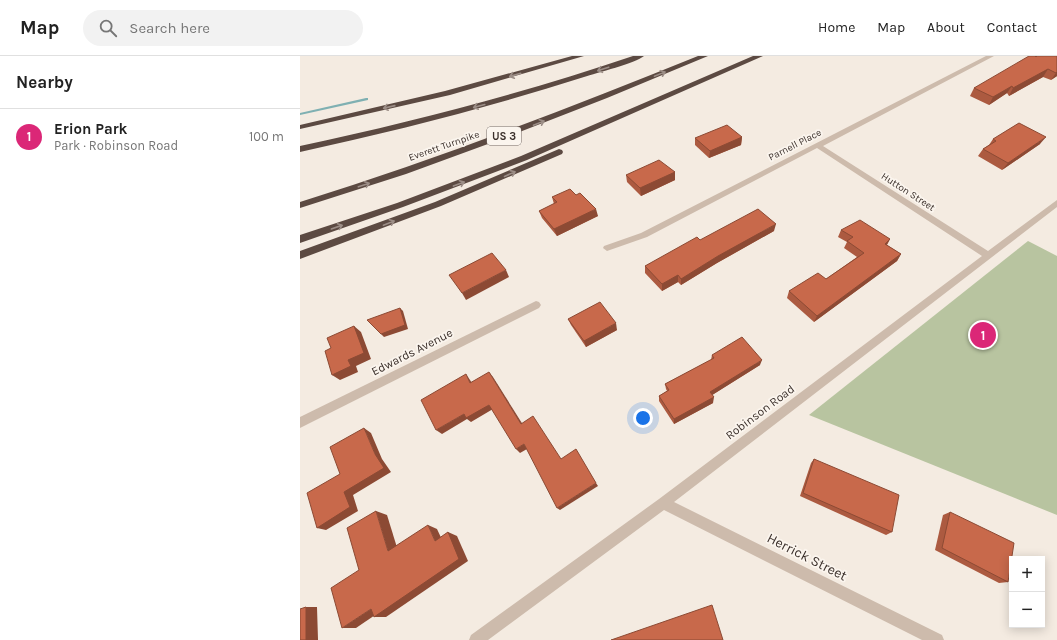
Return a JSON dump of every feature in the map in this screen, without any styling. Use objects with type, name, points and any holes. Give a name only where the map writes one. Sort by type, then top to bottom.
[{"type":"highway","points":[[300,127],[434,97],[580,56]]},
{"type":"highway","points":[[300,151],[515,96],[640,56]]},
{"type":"highway","name":"Everett Turnpike","points":[[300,205],[481,145],[704,56]]},
{"type":"highway","points":[[300,239],[400,205],[524,158],[759,56]]},
{"type":"highway","points":[[300,255],[412,214],[495,181],[728,70]]},
{"type":"street","name":"Parnell Place","points":[[607,248],[644,235],[991,56]]},
{"type":"street","name":"Hutton Street","points":[[817,145],[987,255]]},
{"type":"street","name":"Robinson Road","points":[[476,640],[662,503],[987,255],[1057,204]]},
{"type":"street","name":"Edwards Avenue","points":[[300,423],[536,305]]},
{"type":"street","name":"Herrick Street","points":[[662,503],[937,640]]},
{"type":"green space","points":[[1028,241],[1057,256],[1057,515],[809,415]]},
{"type":"building","points":[[1029,56],[1057,56],[1057,72],[1056,73],[1048,69],[993,97],[974,88]]},
{"type":"building","points":[[1019,123],[1046,137],[1008,163],[983,149],[996,141],[993,139]]},
{"type":"building","points":[[727,125],[742,137],[710,151],[695,138]]},
{"type":"building","points":[[659,160],[675,172],[640,188],[626,175]]},
{"type":"building","points":[[570,189],[576,195],[580,193],[596,209],[554,229],[539,211],[557,202],[552,197]]},
{"type":"building","points":[[758,209],[776,224],[718,256],[681,279],[678,275],[662,284],[645,266],[697,237],[700,240]]},
{"type":"building","points":[[860,220],[890,239],[885,244],[901,254],[817,316],[789,291],[818,273],[826,279],[864,253],[847,241],[853,237],[841,230]]},
{"type":"building","points":[[492,253],[506,270],[462,293],[449,275]]},
{"type":"building","points":[[600,302],[616,323],[584,341],[568,319]]},
{"type":"building","points":[[400,308],[405,325],[381,334],[367,320]]},
{"type":"building","points":[[354,326],[364,353],[348,360],[351,366],[332,375],[325,351],[331,348],[327,338]]},
{"type":"building","points":[[742,337],[762,360],[710,392],[714,397],[674,419],[659,396],[669,390],[665,384],[714,358],[712,355]]},
{"type":"building","points":[[489,372],[521,424],[533,416],[561,459],[576,449],[596,483],[557,508],[524,444],[516,449],[489,405],[466,418],[464,414],[436,430],[421,400],[466,374],[470,383]]},
{"type":"building","points":[[364,428],[375,454],[384,468],[344,492],[350,507],[317,528],[307,493],[340,474],[330,447]]},
{"type":"building","points":[[814,459],[899,495],[892,532],[803,493]]},
{"type":"building","points":[[376,511],[388,551],[428,525],[435,541],[448,532],[459,559],[374,617],[371,609],[342,628],[331,588],[359,570],[347,528]]},
{"type":"building","points":[[950,512],[1014,543],[1012,556],[1009,556],[1008,582],[942,548]]},
{"type":"building","points":[[712,605],[723,640],[611,640]]},
{"type":"building","points":[[306,607],[306,640],[300,640],[300,609]]},
{"type":"waterway","points":[[300,114],[366,99]]},
{"type":"place","name":"Erion Park","points":[[983,335]]}]
